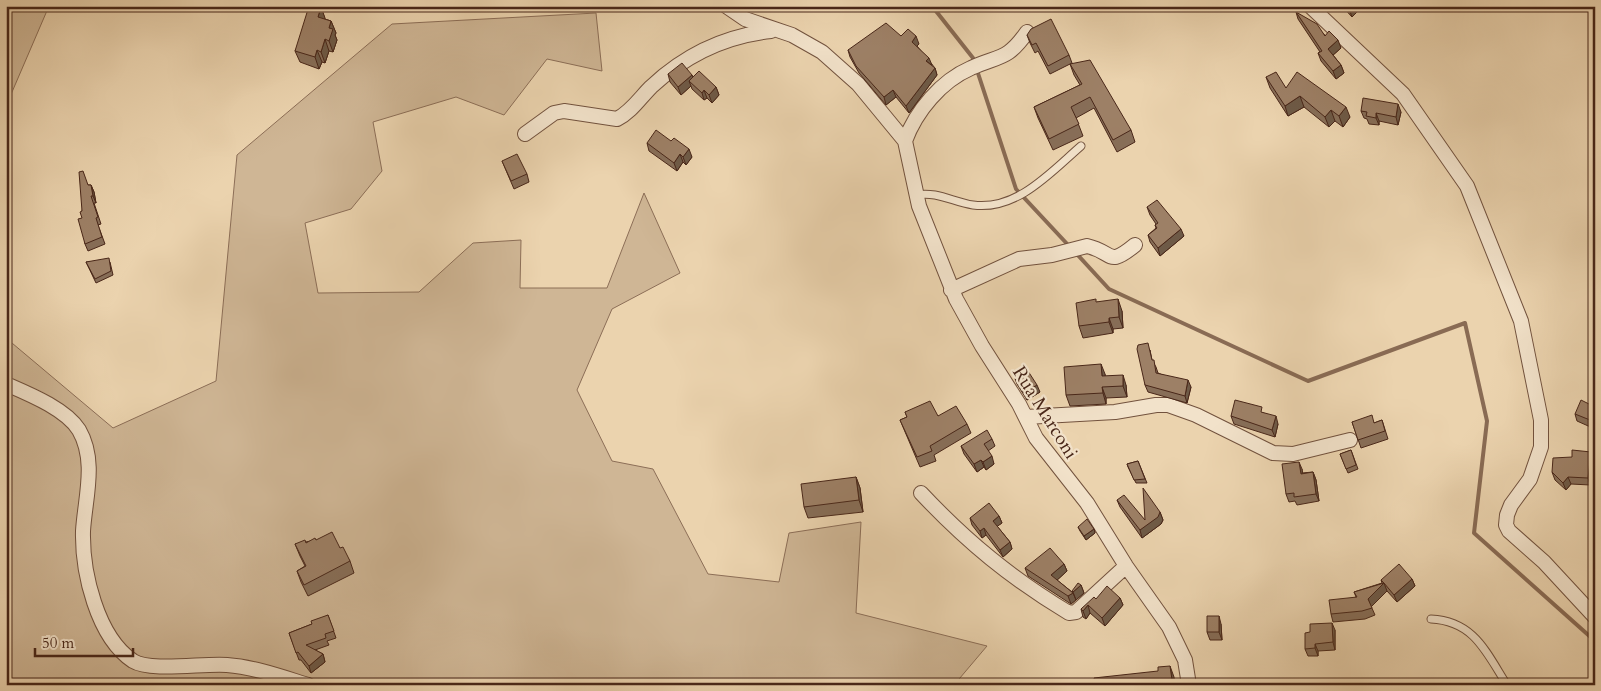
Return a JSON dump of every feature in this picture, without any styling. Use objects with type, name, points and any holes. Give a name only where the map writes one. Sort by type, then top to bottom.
[{"type":"street","name":"Rua Marconi","points":[[726,6],[746,19],[774,31],[792,35],[836,63],[858,84],[906,141],[916,195],[925,225],[951,290],[982,346],[1026,417],[1036,438],[1087,503],[1126,566],[1180,646],[1189,685]]},
{"type":"street","points":[[1310,6],[1403,94],[1467,186],[1521,321],[1540,420],[1541,447],[1537,463],[1530,478],[1506,515],[1506,525],[1509,531],[1544,562],[1595,617]]},
{"type":"street","points":[[526,134],[554,113],[564,111],[617,119],[626,113],[664,75],[692,56],[734,38],[774,31]]},
{"type":"street","points":[[906,141],[916,118],[940,90],[969,68],[1005,56],[1014,49],[1027,32]]},
{"type":"street","points":[[951,290],[1019,259],[1052,255],[1087,246],[1108,257],[1119,257],[1135,245]]},
{"type":"street","points":[[6,384],[56,408],[78,429],[85,445],[89,470],[83,532],[86,566],[98,614],[111,639],[133,661],[143,665],[158,667],[228,665],[308,685]]},
{"type":"street","points":[[1026,417],[1115,412],[1156,404],[1168,405],[1196,415],[1273,453],[1293,454],[1350,440]]},
{"type":"street","points":[[921,493],[946,520],[1000,567],[1023,585],[1069,613],[1076,612],[1126,566]]},
{"type":"lane","points":[[916,195],[937,194],[975,205],[1003,202],[1030,189],[1081,146]]},
{"type":"lane","points":[[1431,619],[1456,623],[1466,628],[1482,646],[1507,685]]},
{"type":"shaded area","points":[[6,6],[49,6],[6,106]]},
{"type":"shaded area","points":[[596,13],[602,71],[547,59],[504,115],[456,97],[373,122],[382,171],[351,209],[305,223],[318,293],[419,292],[473,243],[521,240],[520,288],[607,288],[644,193],[680,273],[612,309],[577,390],[612,461],[653,469],[708,574],[779,582],[789,533],[861,522],[856,613],[987,646],[954,685],[6,685],[6,338],[113,428],[216,381],[237,155],[392,24]]},
{"type":"building","points":[[309,6],[321,7],[318,17],[331,21],[329,28],[333,29],[329,41],[325,39],[321,52],[317,50],[315,57],[295,51]]},
{"type":"building","points":[[1296,12],[1317,24],[1325,36],[1329,31],[1338,40],[1328,49],[1341,65],[1333,71],[1318,53],[1322,51]]},
{"type":"building","points":[[1051,19],[1069,55],[1048,66],[1036,43],[1032,45],[1027,35],[1031,29]]},
{"type":"building","points":[[886,23],[901,36],[908,29],[916,36],[912,42],[929,58],[926,61],[935,68],[906,106],[893,90],[884,97],[856,66],[848,50]]},
{"type":"building","points":[[1090,60],[1131,130],[1113,140],[1090,97],[1071,107],[1079,124],[1049,139],[1034,107],[1082,84],[1070,64]]},
{"type":"building","points":[[682,63],[692,75],[678,87],[668,74]]},
{"type":"building","points":[[699,71],[716,87],[709,95],[704,90],[702,93],[689,81]]},
{"type":"building","points":[[1276,72],[1286,88],[1297,72],[1346,107],[1339,116],[1331,110],[1325,117],[1300,96],[1285,106],[1266,77]]},
{"type":"building","points":[[1363,98],[1398,104],[1396,117],[1376,113],[1376,118],[1366,116],[1367,112],[1361,111]]},
{"type":"building","points":[[656,130],[671,141],[674,138],[689,149],[683,157],[680,154],[674,163],[647,143]]},
{"type":"building","points":[[517,154],[527,174],[511,181],[502,161]]},
{"type":"building","points":[[83,171],[88,185],[91,185],[93,196],[91,196],[102,237],[85,244],[78,219],[82,218],[80,212],[82,211],[79,172]]},
{"type":"building","points":[[1157,200],[1181,229],[1158,248],[1148,235],[1157,228],[1155,225],[1158,223],[1147,207]]},
{"type":"building","points":[[109,258],[111,271],[95,279],[86,262]]},
{"type":"building","points":[[1096,299],[1096,302],[1118,299],[1119,317],[1109,318],[1109,322],[1079,326],[1076,303]]},
{"type":"building","points":[[1148,343],[1156,373],[1188,380],[1185,396],[1145,385],[1137,349],[1138,345]]},
{"type":"building","points":[[1101,364],[1102,376],[1123,375],[1123,386],[1102,387],[1103,393],[1066,395],[1064,367]]},
{"type":"building","points":[[1023,370],[1025,373],[1028,371],[1037,385],[1024,393],[1014,376]]},
{"type":"building","points":[[1235,400],[1262,407],[1261,412],[1276,416],[1272,430],[1231,416]]},
{"type":"building","points":[[1581,400],[1595,407],[1595,422],[1575,414]]},
{"type":"building","points":[[930,401],[938,416],[956,406],[967,424],[930,446],[932,451],[917,457],[900,420],[907,417],[905,412]]},
{"type":"building","points":[[1372,415],[1374,423],[1382,420],[1385,431],[1358,440],[1352,422]]},
{"type":"building","points":[[987,430],[992,439],[984,444],[992,456],[983,462],[981,460],[974,464],[961,446]]},
{"type":"building","points":[[1351,450],[1356,465],[1346,469],[1340,454]]},
{"type":"building","points":[[1572,450],[1591,452],[1588,478],[1568,477],[1563,483],[1552,472],[1553,458],[1572,457]]},
{"type":"building","points":[[1138,461],[1145,479],[1134,480],[1127,464]]},
{"type":"building","points":[[1299,462],[1301,474],[1313,472],[1316,494],[1294,497],[1294,493],[1286,494],[1282,464]]},
{"type":"building","points":[[856,477],[859,500],[804,507],[801,484]]},
{"type":"building","points":[[1143,488],[1160,512],[1158,517],[1140,530],[1117,500],[1124,495],[1145,520]]},
{"type":"building","points":[[989,503],[999,516],[993,521],[1010,542],[1000,550],[984,528],[980,531],[970,518]]},
{"type":"building","points":[[1087,519],[1094,529],[1084,536],[1078,527]]},
{"type":"building","points":[[332,532],[340,548],[343,547],[350,561],[304,585],[297,571],[306,566],[295,544],[305,540],[306,543],[315,538],[316,540]]},
{"type":"building","points":[[1050,548],[1064,564],[1051,575],[1073,593],[1068,596],[1025,568]]},
{"type":"building","points":[[1399,564],[1412,579],[1394,595],[1381,580]]},
{"type":"building","points":[[1078,583],[1081,585],[1073,592],[1072,591]]},
{"type":"building","points":[[1384,583],[1368,599],[1372,608],[1362,611],[1331,614],[1329,600],[1357,597],[1354,592]]},
{"type":"building","points":[[1107,586],[1120,598],[1102,618],[1088,605],[1083,611],[1081,609],[1094,597],[1096,599]]},
{"type":"building","points":[[328,615],[334,631],[325,634],[326,638],[306,645],[323,654],[309,666],[298,652],[296,653],[289,633],[312,624],[311,621]]},
{"type":"building","points":[[1207,616],[1219,616],[1219,632],[1207,632]]},
{"type":"building","points":[[1332,623],[1333,642],[1315,644],[1315,648],[1305,649],[1305,633],[1310,632],[1310,624]]},
{"type":"building","points":[[1170,666],[1172,680],[1179,680],[1180,685],[1096,685],[1094,678],[1158,671],[1158,667]]},
{"type":"waterway","points":[[932,6],[973,58],[1016,189],[1070,247]]},
{"type":"waterway","points":[[1075,252],[1109,289],[1308,381],[1465,323],[1487,421],[1474,533],[1595,641]]}]
